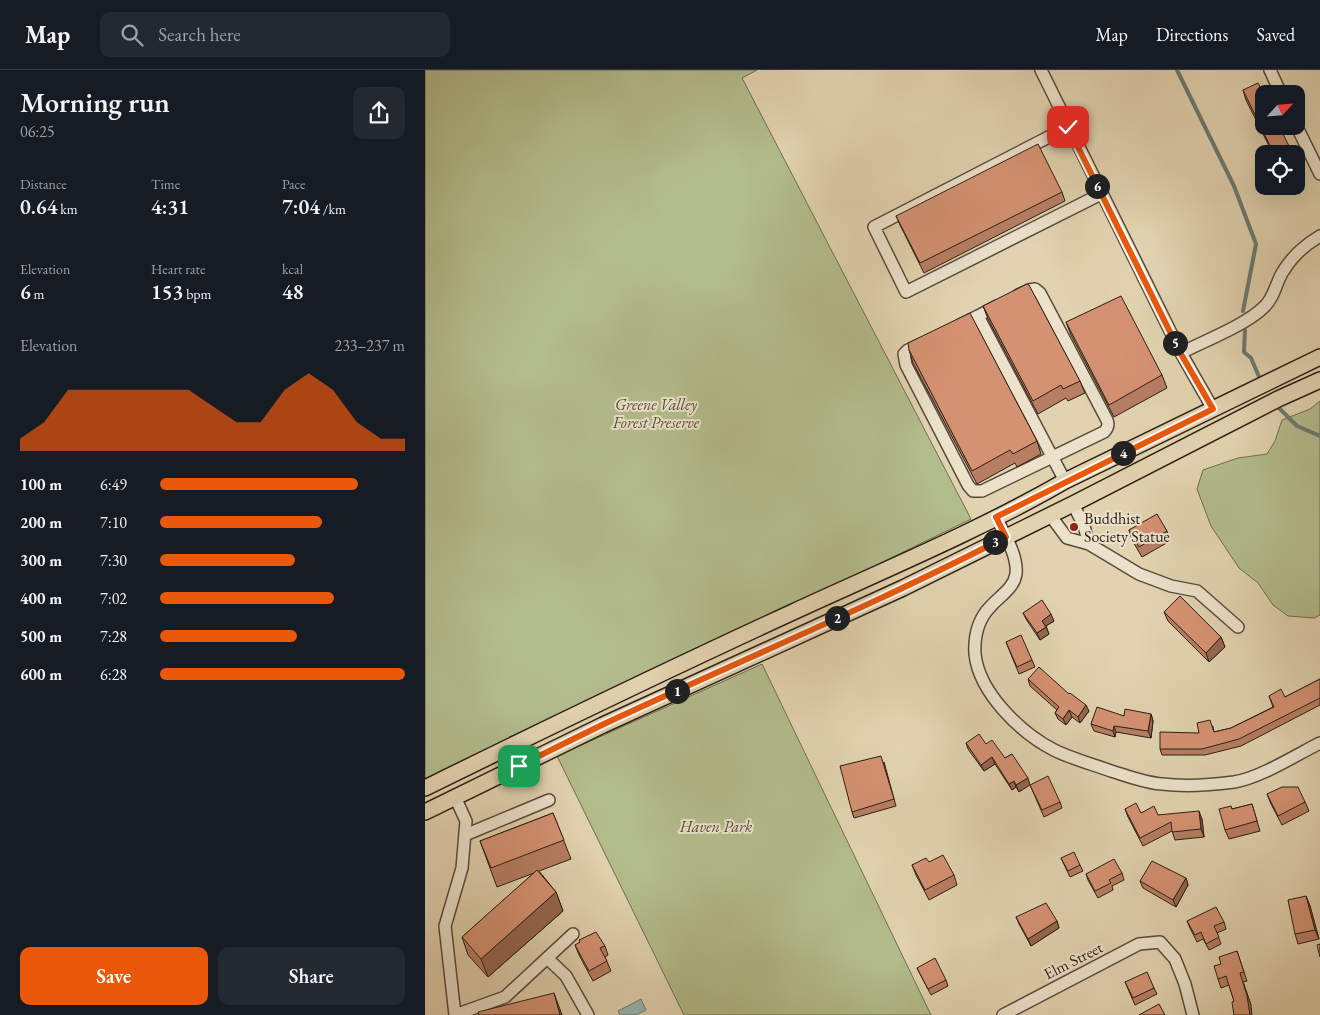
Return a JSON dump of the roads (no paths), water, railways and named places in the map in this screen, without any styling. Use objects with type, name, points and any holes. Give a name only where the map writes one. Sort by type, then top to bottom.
[{"type":"main road","points":[[425,788],[667,670],[996,517],[1065,481],[1320,357]]},
{"type":"main road","points":[[425,812],[603,725],[903,588],[1073,504],[1266,404],[1320,380]]},
{"type":"street","points":[[1041,70],[1181,354],[1213,409]]},
{"type":"street","points":[[1270,70],[1277,85]]},
{"type":"street","points":[[1068,127],[874,227],[878,236],[906,292],[1101,194]]},
{"type":"street","points":[[1301,135],[1320,174]]},
{"type":"street","points":[[1181,354],[1251,317],[1266,306],[1283,270],[1297,254],[1320,236]]},
{"type":"street","points":[[934,338],[908,350],[904,354],[904,359],[973,492],[982,491],[1053,458],[1104,432],[1108,428],[1109,424],[1040,292],[1035,289],[1029,290],[952,329]]},
{"type":"street","points":[[978,316],[1065,481]]},
{"type":"street","points":[[1073,504],[1084,526],[1089,544]]},
{"type":"street","points":[[1050,515],[1067,538],[1089,544],[1139,574],[1171,586],[1197,592],[1237,627]]},
{"type":"street","points":[[996,517],[1015,560],[1016,573],[1008,590],[991,605],[978,624],[975,637],[975,654],[981,675],[989,691],[1002,708],[1037,740],[1056,751],[1136,779],[1162,784],[1187,785],[1237,781],[1257,774],[1320,742]]},
{"type":"street","points":[[455,797],[466,820],[462,868],[445,926],[455,1015],[505,997],[573,934]]},
{"type":"street","points":[[465,835],[549,800]]},
{"type":"street","name":"Elm Street","points":[[1003,1015],[1139,944],[1160,942],[1175,959],[1185,984],[1193,1015]]},
{"type":"street","points":[[547,958],[566,976],[588,1015]]},
{"type":"water","points":[[641,999],[646,1010],[636,1015],[620,1015],[618,1011]]},
{"type":"waterway","points":[[1177,70],[1234,186],[1256,244],[1243,311]]},
{"type":"waterway","points":[[1244,352],[1245,330]]},
{"type":"waterway","points":[[1244,352],[1251,358],[1260,379]]},
{"type":"waterway","points":[[1279,408],[1297,426],[1320,436]]},
{"type":"place","name":"Buddhist Society Statue","points":[[1074,527]]},
{"type":"park label","name":"Greene Valley Forest Preserve","points":[[656,413]]},
{"type":"park label","name":"Haven Park","points":[[716,826]]}]
